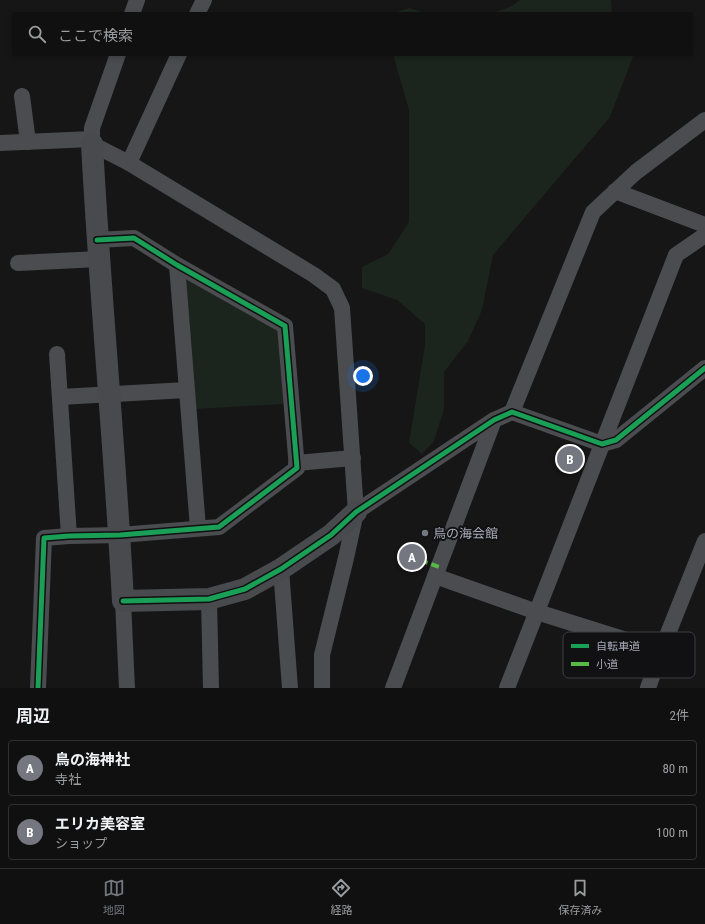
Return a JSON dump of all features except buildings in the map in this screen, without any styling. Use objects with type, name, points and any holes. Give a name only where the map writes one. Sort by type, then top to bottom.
[{"type":"street","points":[[133,12],[137,0]]},
{"type":"street","points":[[198,12],[204,0]]},
{"type":"street","points":[[117,56],[92,128],[92,142],[98,249],[120,535],[127,688]]},
{"type":"street","points":[[128,163],[178,56]]},
{"type":"street","points":[[22,96],[28,142]]},
{"type":"street","points":[[512,412],[593,212],[636,172],[705,120]]},
{"type":"street","points":[[0,143],[92,142],[314,274],[333,289],[342,308],[356,512],[322,655],[322,688]]},
{"type":"street","points":[[615,192],[705,225]]},
{"type":"street","points":[[507,688],[676,255],[705,235]]},
{"type":"street","points":[[18,263],[98,249],[134,238],[177,265],[285,326],[297,468],[219,527],[120,535],[44,538],[38,688]]},
{"type":"street","points":[[177,265],[198,528]]},
{"type":"street","points":[[57,354],[69,536]]},
{"type":"street","points":[[123,601],[209,599],[245,589],[281,569],[331,535],[356,512],[494,420],[512,412],[602,444],[616,440],[705,368]]},
{"type":"street","points":[[60,397],[187,390]]},
{"type":"street","points":[[392,688],[494,420]]},
{"type":"street","points":[[296,463],[352,458]]},
{"type":"street","points":[[669,632],[705,541]]},
{"type":"street","points":[[281,569],[290,688]]},
{"type":"street","points":[[435,576],[537,612],[601,632]]},
{"type":"street","points":[[209,599],[211,688]]},
{"type":"street","points":[[650,688],[653,678]]},
{"type":"shaded area","points":[[520,0],[611,0],[612,12],[496,12],[512,6]]},
{"type":"shaded area","points":[[409,8],[423,12],[396,12]]},
{"type":"shaded area","points":[[394,56],[633,56],[610,117],[493,255],[482,310],[468,341],[444,372],[444,409],[434,441],[422,454],[409,443],[425,345],[425,324],[397,300],[362,288],[362,267],[388,254],[409,222],[409,110]]},
{"type":"shaded area","points":[[185,276],[278,330],[284,404],[196,409]]},
{"type":"marked path","points":[[420,560],[439,567]]},
{"type":"cycle path","points":[[38,688],[44,538],[120,535],[219,527],[297,468],[285,326],[177,265],[134,238],[97,240]]},
{"type":"cycle path","points":[[123,601],[209,599],[245,589],[281,569],[331,535],[356,512],[494,420],[512,412],[602,444],[616,440],[705,368]]},
{"type":"place","name":"エリカ美容室","points":[[570,459]]},
{"type":"place","name":"鳥の海会館","points":[[425,533]]},
{"type":"place","name":"鳥の海神社","points":[[412,557]]}]
